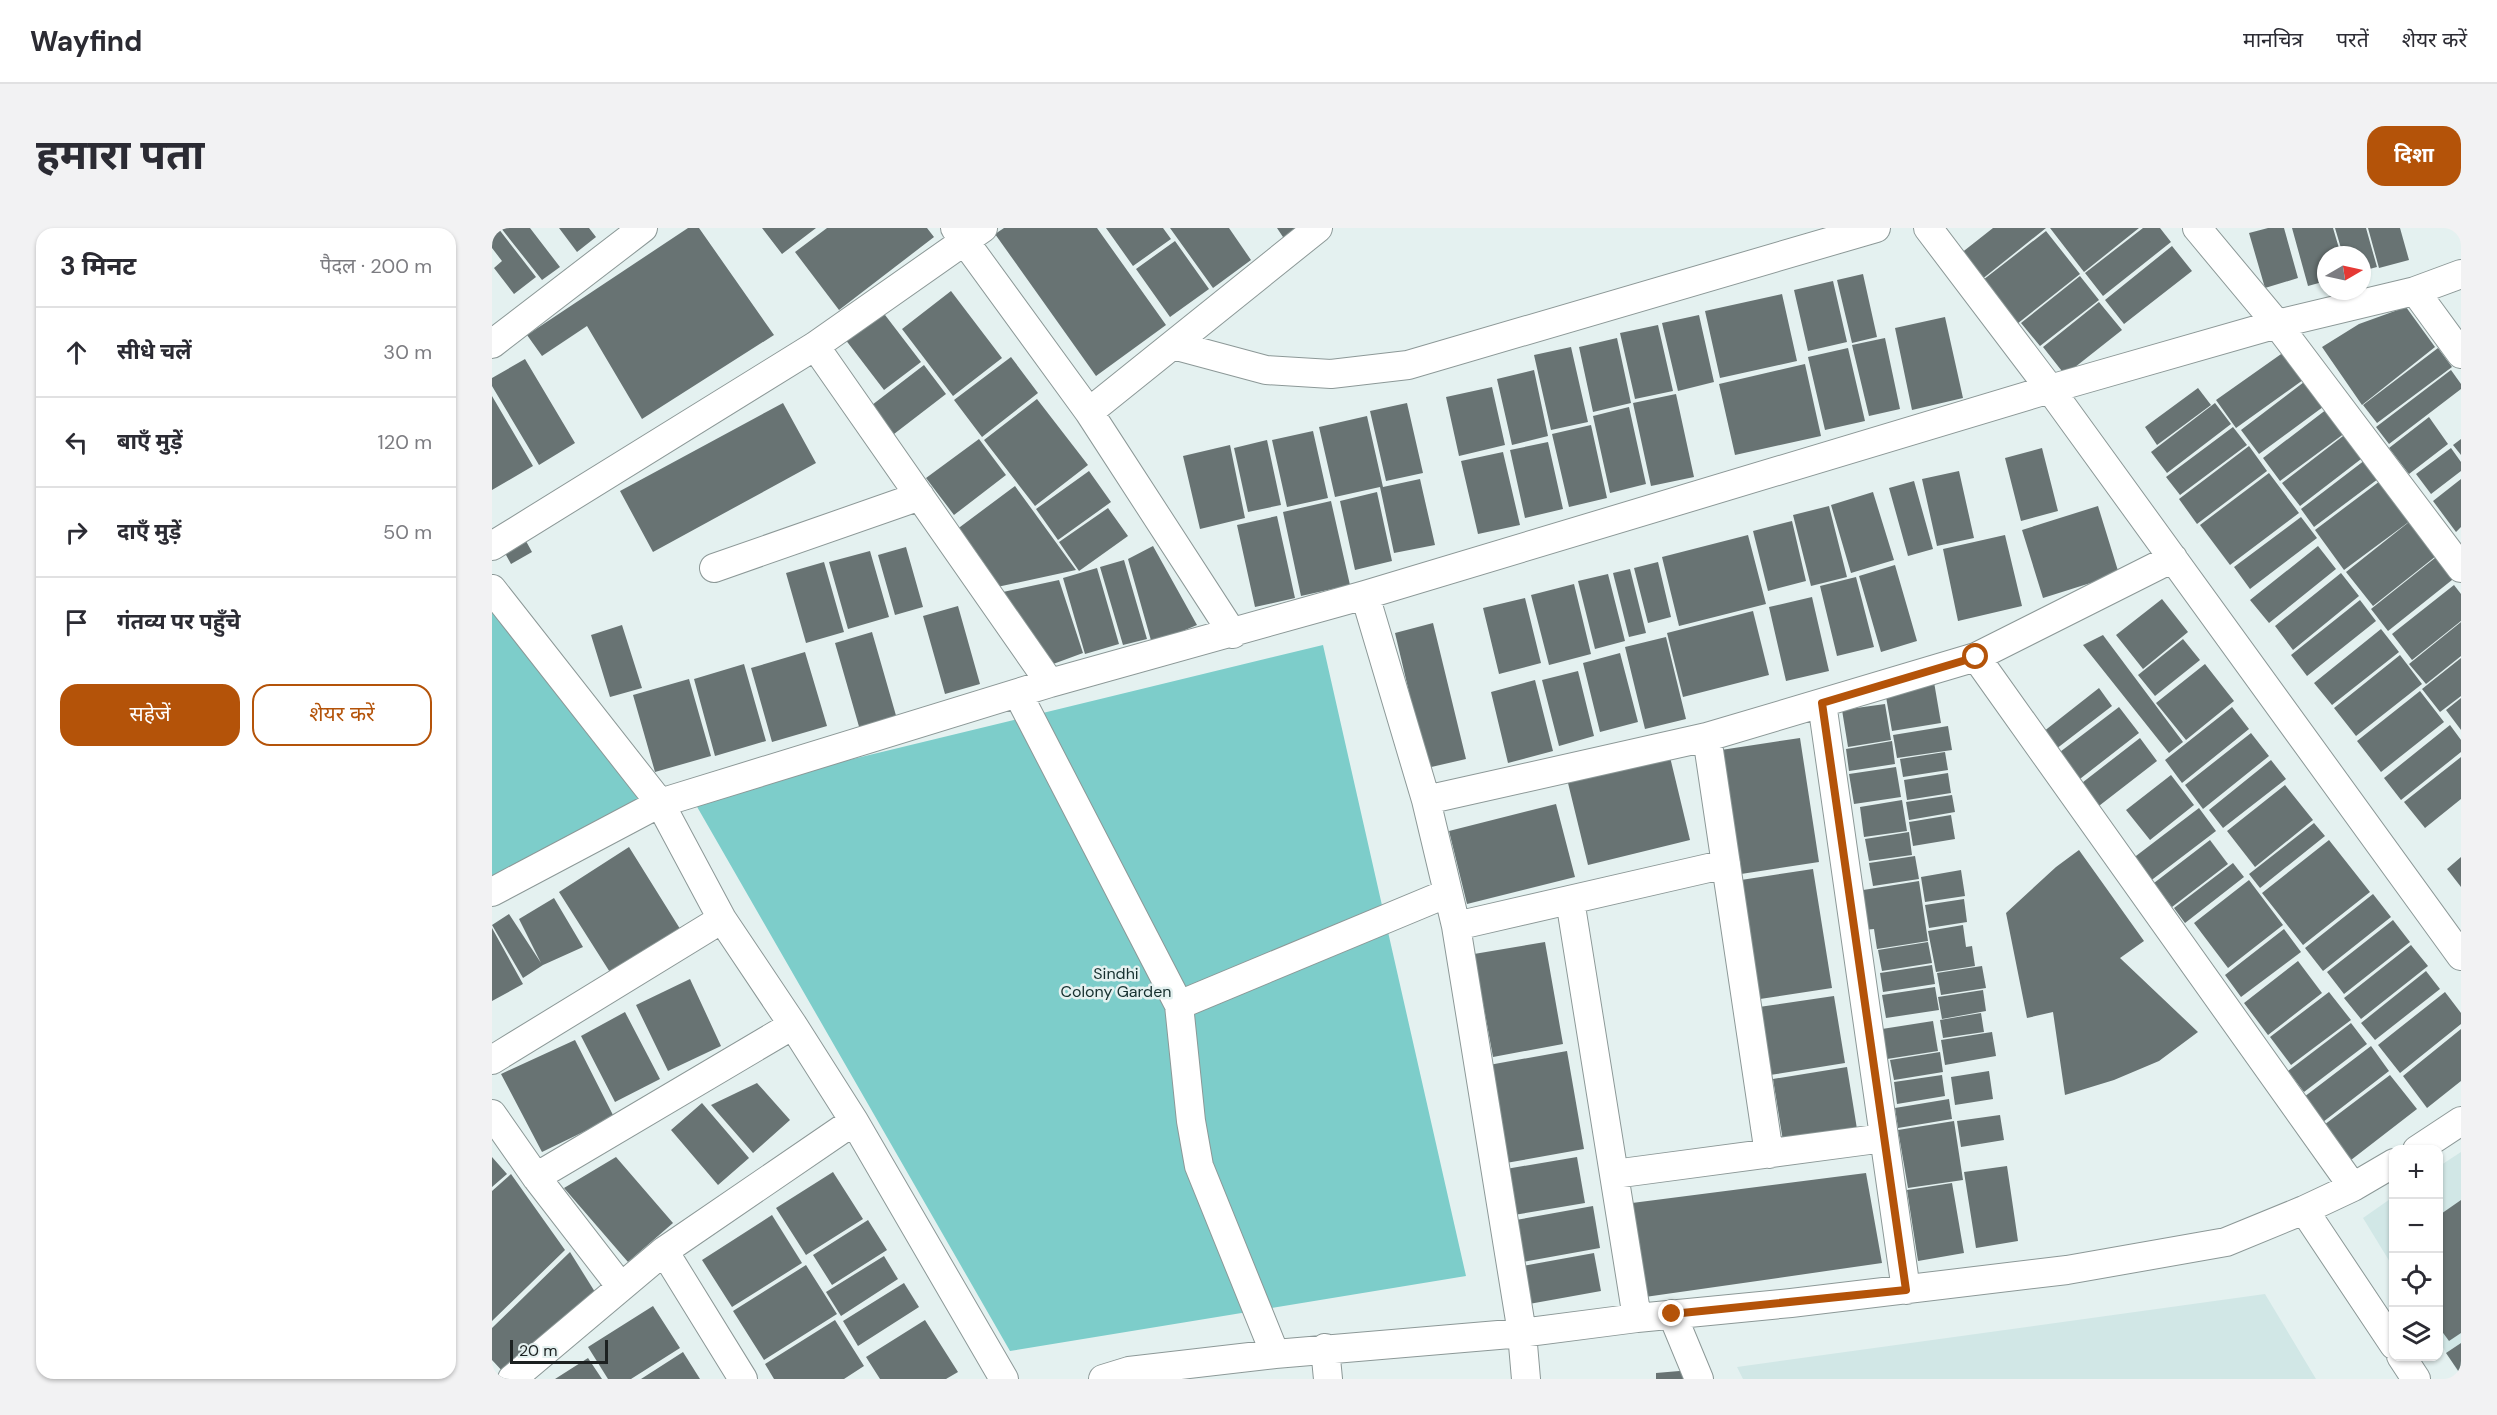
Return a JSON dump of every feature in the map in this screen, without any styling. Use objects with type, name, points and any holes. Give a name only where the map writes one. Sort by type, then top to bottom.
[{"type":"street","points":[[492,344],[643,228]]},
{"type":"street","points":[[1089,412],[1318,228]]},
{"type":"street","points":[[1173,345],[1266,370],[1330,374],[1408,364],[1876,228]]},
{"type":"street","points":[[1928,228],[2050,389],[2461,956]]},
{"type":"street","points":[[2198,228],[2277,324],[2461,568]]},
{"type":"street","points":[[492,546],[815,346],[968,232],[1089,412],[1233,634]]},
{"type":"street","points":[[492,892],[660,803],[1050,683],[1233,634],[2050,389],[2277,324],[2415,291],[2461,274]]},
{"type":"street","points":[[2415,291],[2461,354]]},
{"type":"street","points":[[815,346],[1050,683]]},
{"type":"street","points":[[714,567],[920,496]]},
{"type":"street","points":[[1426,800],[1707,737],[1976,657],[2173,558]]},
{"type":"street","points":[[492,589],[660,803],[722,919],[854,1122],[1004,1379]]},
{"type":"street","points":[[1365,595],[1426,800],[1456,926],[1522,1333],[1526,1379]]},
{"type":"street","points":[[1976,657],[2352,1187]]},
{"type":"street","points":[[1018,694],[1179,1005],[1191,1121],[1199,1166],[1275,1353]]},
{"type":"street","points":[[1822,703],[1906,1290]]},
{"type":"street","points":[[1707,737],[1769,1154]]},
{"type":"street","points":[[1456,926],[1726,864]]},
{"type":"street","points":[[1179,1005],[1448,893]]},
{"type":"street","points":[[1570,900],[1637,1318]]},
{"type":"street","points":[[492,1060],[722,919]]},
{"type":"street","points":[[536,1177],[793,1025]]},
{"type":"street","points":[[492,1114],[536,1177],[621,1287]]},
{"type":"street","points":[[2423,1145],[2461,1121]]},
{"type":"street","points":[[512,1379],[664,1251],[854,1122]]},
{"type":"street","points":[[1614,1174],[1884,1138]]},
{"type":"street","points":[[1121,1376],[1275,1353],[1522,1333],[2067,1270],[2226,1242],[2304,1210],[2389,1166]]},
{"type":"street","points":[[2304,1210],[2389,1338]]},
{"type":"street","points":[[664,1251],[743,1379]]},
{"type":"street","points":[[1672,1314],[1699,1379]]},
{"type":"street","points":[[1325,1348],[1328,1379]]},
{"type":"street","points":[[2404,1361],[2416,1379]]},
{"type":"shaded area","points":[[2461,1152],[2461,1377],[2443,1348],[2443,1164]]},
{"type":"shaded area","points":[[2389,1200],[2389,1260],[2363,1218]]},
{"type":"shaded area","points":[[2265,1294],[2316,1379],[1743,1379],[1737,1367]]},
{"type":"green space","points":[[492,589],[660,803],[492,892]]},
{"type":"green space","name":"Sindhi Colony Garden","points":[[1323,645],[1466,1276],[1010,1351],[692,798]]},
{"type":"building","points":[[492,228],[498,228],[536,277],[514,294],[494,268],[502,261],[492,248]]},
{"type":"building","points":[[501,228],[530,228],[560,267],[542,280]]},
{"type":"building","points":[[559,228],[589,228],[596,237],[577,252]]},
{"type":"building","points":[[688,228],[699,228],[774,335],[642,419],[587,326],[542,356],[527,335]]},
{"type":"building","points":[[762,228],[816,228],[782,254]]},
{"type":"building","points":[[827,228],[927,228],[934,237],[839,310],[795,252]]},
{"type":"building","points":[[1004,228],[1097,228],[1166,325],[1096,376],[995,234]]},
{"type":"building","points":[[1106,228],[1163,228],[1171,239],[1133,266]]},
{"type":"building","points":[[1170,228],[1229,228],[1251,260],[1213,288]]},
{"type":"building","points":[[1277,228],[1301,228],[1285,240]]},
{"type":"building","points":[[1993,228],[2046,228],[1981,280],[1960,254]]},
{"type":"building","points":[[2050,228],[2139,228],[2084,272]]},
{"type":"building","points":[[2143,228],[2160,228],[2171,242],[2103,296],[2085,273]]},
{"type":"building","points":[[2268,228],[2284,228],[2298,278],[2265,288],[2249,233]]},
{"type":"building","points":[[2292,228],[2333,228],[2338,246],[2317,246],[2317,284],[2308,286]]},
{"type":"building","points":[[2335,228],[2366,228],[2377,267],[2371,269],[2371,246],[2340,246]]},
{"type":"building","points":[[2368,228],[2400,228],[2409,260],[2379,268]]},
{"type":"building","points":[[2046,231],[2080,274],[2017,324],[1983,280]]},
{"type":"building","points":[[1175,241],[1209,289],[1170,317],[1136,269]]},
{"type":"building","points":[[2172,246],[2192,271],[2124,324],[2105,300]]},
{"type":"building","points":[[1863,274],[1877,337],[1852,343],[1837,280]]},
{"type":"building","points":[[2080,276],[2099,300],[2040,346],[2021,323]]},
{"type":"building","points":[[1833,281],[1847,342],[1808,351],[1794,290]]},
{"type":"building","points":[[951,291],[1002,358],[953,396],[902,329]]},
{"type":"building","points":[[1782,294],[1797,361],[1720,378],[1705,311]]},
{"type":"building","points":[[2099,302],[2122,330],[2065,375],[2043,347]]},
{"type":"building","points":[[2406,307],[2435,347],[2362,405],[2322,347],[2359,324]]},
{"type":"building","points":[[882,311],[921,362],[884,390],[845,339]]},
{"type":"building","points":[[1699,315],[1714,382],[1678,391],[1662,323]]},
{"type":"building","points":[[1945,317],[1963,398],[1912,410],[1895,328]]},
{"type":"building","points":[[1658,325],[1673,391],[1635,399],[1620,333]]},
{"type":"building","points":[[1617,338],[1631,403],[1593,412],[1579,347]]},
{"type":"building","points":[[1885,338],[1900,409],[1869,416],[1852,345]]},
{"type":"building","points":[[1571,347],[1588,422],[1551,430],[1534,355]]},
{"type":"building","points":[[1848,348],[1865,421],[1825,430],[1808,357]]},
{"type":"building","points":[[2438,348],[2452,367],[2377,423],[2363,405]]},
{"type":"building","points":[[2284,352],[2303,380],[2236,428],[2216,400]]},
{"type":"building","points":[[1011,357],[1038,393],[982,437],[954,400]]},
{"type":"building","points":[[525,359],[575,443],[539,465],[492,386],[492,378]]},
{"type":"building","points":[[1805,364],[1821,436],[1735,455],[1719,384]]},
{"type":"building","points":[[924,365],[946,394],[894,434],[872,405]]},
{"type":"building","points":[[1534,370],[1548,436],[1512,445],[1497,379]]},
{"type":"building","points":[[2451,370],[2461,384],[2461,389],[2389,444],[2376,427]]},
{"type":"building","points":[[2308,379],[2327,404],[2259,454],[2241,430]]},
{"type":"building","points":[[1492,387],[1505,445],[1459,456],[1446,397]]},
{"type":"building","points":[[2198,388],[2211,405],[2157,445],[2145,427]]},
{"type":"building","points":[[1676,394],[1694,477],[1651,486],[1633,403]]},
{"type":"building","points":[[492,396],[533,466],[492,490]]},
{"type":"building","points":[[1037,399],[1088,465],[1035,506],[984,440]]},
{"type":"building","points":[[783,403],[816,463],[653,552],[620,491]]},
{"type":"building","points":[[1407,403],[1423,473],[1386,481],[1370,411]]},
{"type":"building","points":[[2215,403],[2231,424],[2167,473],[2151,452]]},
{"type":"building","points":[[1629,407],[1646,484],[1610,493],[1593,416]]},
{"type":"building","points":[[2327,409],[2345,433],[2280,481],[2263,458]]},
{"type":"building","points":[[1367,416],[1383,487],[1420,479],[1435,545],[1394,553],[1380,487],[1335,497],[1319,427]]},
{"type":"building","points":[[2429,417],[2448,444],[2409,474],[2389,448]]},
{"type":"building","points":[[1591,425],[1607,498],[1569,507],[1552,434]]},
{"type":"building","points":[[2233,427],[2247,445],[2180,495],[2166,477]]},
{"type":"building","points":[[1313,431],[1328,498],[1287,507],[1272,440]]},
{"type":"building","points":[[2347,433],[2365,456],[2300,506],[2282,483]]},
{"type":"building","points":[[979,439],[1006,475],[954,515],[926,478]]},
{"type":"building","points":[[2461,439],[2461,455],[2453,445]]},
{"type":"building","points":[[1267,440],[1281,505],[1248,512],[1234,448]]},
{"type":"building","points":[[1548,442],[1563,509],[1525,518],[1510,450]]},
{"type":"building","points":[[1230,445],[1245,518],[1200,529],[1183,456]]},
{"type":"building","points":[[2249,446],[2267,471],[2197,524],[2179,499]]},
{"type":"building","points":[[2042,448],[2058,511],[2021,521],[2005,458]]},
{"type":"building","points":[[2451,448],[2461,462],[2461,471],[2431,494],[2416,474]]},
{"type":"building","points":[[1503,452],[1520,525],[1478,534],[1461,461]]},
{"type":"building","points":[[2365,460],[2378,479],[2314,527],[2301,509]]},
{"type":"building","points":[[1089,471],[1111,502],[1058,540],[1036,509]]},
{"type":"building","points":[[1959,471],[1974,538],[1937,546],[1922,479]]},
{"type":"building","points":[[2269,473],[2299,513],[2230,565],[2200,525]]},
{"type":"building","points":[[2461,479],[2461,527],[2456,532],[2433,501]]},
{"type":"building","points":[[1914,481],[1933,549],[1908,556],[1889,488]]},
{"type":"building","points":[[2380,481],[2410,521],[2344,570],[2315,530]]},
{"type":"building","points":[[1015,486],[1076,570],[997,587],[956,530]]},
{"type":"building","points":[[1377,492],[1392,561],[1355,570],[1340,501]]},
{"type":"building","points":[[1873,492],[1894,560],[1851,573],[1831,505]]},
{"type":"building","points":[[1331,501],[1350,585],[1301,596],[1283,512]]},
{"type":"building","points":[[1829,506],[1847,577],[1811,586],[1793,515]]},
{"type":"building","points":[[2098,506],[2119,574],[2043,598],[2022,530]]},
{"type":"building","points":[[1108,508],[1128,536],[1079,571],[1059,542]]},
{"type":"building","points":[[1277,516],[1295,598],[1255,607],[1237,525]]},
{"type":"building","points":[[2301,517],[2317,538],[2250,589],[2234,567]]},
{"type":"building","points":[[1792,521],[1806,581],[1768,591],[1753,531]]},
{"type":"building","points":[[2409,522],[2436,556],[2373,606],[2346,572]]},
{"type":"building","points":[[521,532],[532,552],[511,564],[500,544]]},
{"type":"building","points":[[1748,535],[1766,604],[1679,626],[1662,557]]},
{"type":"building","points":[[2005,535],[2022,606],[1958,621],[1943,549]]},
{"type":"building","points":[[1153,546],[1197,625],[1152,644],[1128,559]]},
{"type":"building","points":[[2318,546],[2336,569],[2269,623],[2250,600]]},
{"type":"building","points":[[906,547],[923,607],[895,615],[878,555]]},
{"type":"building","points":[[870,551],[889,617],[848,629],[829,562]]},
{"type":"building","points":[[2440,554],[2457,576],[2388,631],[2371,609]]},
{"type":"building","points":[[1124,560],[1147,639],[1123,645],[1100,567]]},
{"type":"building","points":[[824,562],[844,632],[806,643],[786,573]]},
{"type":"building","points":[[1658,562],[1671,617],[1648,623],[1634,568]]},
{"type":"building","points":[[1895,565],[1917,641],[1881,652],[1859,576]]},
{"type":"building","points":[[1097,568],[1119,644],[1085,654],[1063,578]]},
{"type":"building","points":[[1630,569],[1646,633],[1629,637],[1613,573]]},
{"type":"building","points":[[2341,573],[2359,596],[2293,650],[2275,626]]},
{"type":"building","points":[[1608,574],[1625,641],[1595,649],[1578,581]]},
{"type":"building","points":[[1856,577],[1874,647],[1837,656],[1820,586]]},
{"type":"building","points":[[1059,580],[1083,653],[1045,667],[1003,592]]},
{"type":"building","points":[[1574,584],[1591,654],[1549,665],[1531,595]]},
{"type":"building","points":[[2454,585],[2461,594],[2461,621],[2412,660],[2392,634]]},
{"type":"building","points":[[1812,597],[1829,671],[1786,681],[1769,607]]},
{"type":"building","points":[[1525,598],[1541,663],[1499,674],[1483,608]]},
{"type":"building","points":[[2162,599],[2188,632],[2143,669],[2116,635]]},
{"type":"building","points":[[2360,600],[2376,621],[2307,676],[2291,655]]},
{"type":"building","points":[[958,606],[980,684],[945,694],[923,616]]},
{"type":"building","points":[[1753,611],[1769,675],[1683,697],[1667,633]]},
{"type":"building","points":[[2461,622],[2461,656],[2426,684],[2409,664]]},
{"type":"building","points":[[1433,623],[1466,759],[1427,768],[1395,633]]},
{"type":"building","points":[[622,625],[642,688],[610,697],[591,635]]},
{"type":"building","points":[[2381,629],[2399,652],[2332,705],[2314,683]]},
{"type":"building","points":[[872,632],[897,719],[860,730],[835,643]]},
{"type":"building","points":[[2103,635],[2183,742],[2169,753],[2083,645]]},
{"type":"building","points":[[1666,637],[1686,719],[1645,729],[1625,647]]},
{"type":"building","points":[[2183,639],[2200,660],[2155,696],[2138,675]]},
{"type":"building","points":[[805,652],[827,726],[772,742],[751,668]]},
{"type":"building","points":[[1620,653],[1638,722],[1600,732],[1583,663]]},
{"type":"building","points":[[2400,655],[2422,684],[2356,736],[2334,708]]},
{"type":"building","points":[[2461,658],[2461,696],[2440,712],[2422,689]]},
{"type":"building","points":[[744,664],[766,741],[715,756],[694,679]]},
{"type":"building","points":[[2205,664],[2234,701],[2186,740],[2156,703]]},
{"type":"building","points":[[1578,671],[1594,736],[1559,746],[1542,680]]},
{"type":"building","points":[[689,679],[711,756],[655,772],[633,695]]},
{"type":"building","points":[[1535,680],[1553,751],[1508,763],[1491,692]]},
{"type":"building","points":[[1934,682],[1941,723],[1892,731],[1885,691]]},
{"type":"building","points":[[2099,688],[2112,706],[2056,749],[2043,732]]},
{"type":"building","points":[[2420,691],[2444,722],[2381,772],[2357,741]]},
{"type":"building","points":[[2461,698],[2461,730],[2446,710]]},
{"type":"building","points":[[1885,704],[1891,740],[1848,747],[1842,710]]},
{"type":"building","points":[[2119,707],[2139,733],[2076,782],[2056,755]]},
{"type":"building","points":[[2232,707],[2249,729],[2182,783],[2165,760]]},
{"type":"building","points":[[2450,725],[2461,740],[2461,752],[2401,800],[2384,778]]},
{"type":"building","points":[[1948,726],[1952,750],[1897,758],[1893,735]]},
{"type":"building","points":[[2251,733],[2269,756],[2203,809],[2185,785]]},
{"type":"building","points":[[1800,738],[1819,862],[1741,874],[1721,750]]},
{"type":"building","points":[[2140,738],[2157,761],[2095,809],[2078,786]]},
{"type":"building","points":[[1892,741],[1895,764],[1849,771],[1846,749]]},
{"type":"building","points":[[1945,752],[1948,770],[1903,777],[1900,759]]},
{"type":"building","points":[[1670,757],[1690,840],[1588,865],[1568,783]]},
{"type":"building","points":[[2461,757],[2461,799],[2425,828],[2404,802]]},
{"type":"building","points":[[2271,760],[2286,779],[2223,828],[2209,810]]},
{"type":"building","points":[[1896,767],[1901,797],[1854,804],[1849,774]]},
{"type":"building","points":[[1948,773],[1951,793],[1907,800],[1904,780]]},
{"type":"building","points":[[2171,775],[2194,805],[2150,840],[2126,810]]},
{"type":"building","points":[[2285,785],[2313,820],[2255,867],[2227,831]]},
{"type":"building","points":[[1952,795],[1955,812],[1909,820],[1906,802]]},
{"type":"building","points":[[1902,800],[1907,831],[1864,837],[1860,807]]},
{"type":"building","points":[[1556,804],[1575,877],[1467,904],[1449,831]]},
{"type":"building","points":[[2199,808],[2216,831],[2149,882],[2132,859]]},
{"type":"building","points":[[1951,815],[1955,839],[1913,846],[1909,822]]},
{"type":"building","points":[[2314,823],[2325,836],[2260,888],[2249,874]]},
{"type":"building","points":[[1909,832],[1912,855],[1869,861],[1865,839]]},
{"type":"building","points":[[2210,840],[2228,864],[2172,907],[2154,883]]},
{"type":"building","points":[[2329,840],[2370,892],[2303,945],[2262,893]]},
{"type":"building","points":[[629,847],[682,932],[613,977],[559,892]]},
{"type":"building","points":[[2079,850],[2144,941],[2120,958],[2198,1032],[2159,1061],[2114,1080],[2065,1095],[2053,1012],[2027,1018],[2006,913],[2056,867]]},
{"type":"building","points":[[1915,856],[1919,879],[1873,886],[1869,863]]},
{"type":"building","points":[[2461,857],[2461,887],[2447,869]]},
{"type":"building","points":[[2233,863],[2244,877],[2185,923],[2174,908]]},
{"type":"building","points":[[1813,869],[1832,988],[1760,999],[1741,880]]},
{"type":"building","points":[[1961,870],[1965,896],[1925,902],[1921,877]]},
{"type":"building","points":[[2249,880],[2283,925],[2228,968],[2194,923]]},
{"type":"building","points":[[1919,881],[1928,941],[1877,949],[1874,929],[1863,930],[1857,891]]},
{"type":"building","points":[[2373,894],[2391,917],[2323,971],[2305,948]]},
{"type":"building","points":[[554,898],[583,947],[543,965],[523,978],[492,925],[509,914],[541,963],[519,919]]},
{"type":"building","points":[[1964,899],[1967,922],[1929,928],[1925,905]]},
{"type":"building","points":[[2393,920],[2410,942],[2344,994],[2327,972]]},
{"type":"building","points":[[1963,925],[1966,947],[1972,946],[1975,966],[1936,972],[1928,931]]},
{"type":"building","points":[[492,928],[523,984],[492,1001]]},
{"type":"building","points":[[2284,929],[2301,952],[2241,997],[2225,975]]},
{"type":"building","points":[[1545,942],[1563,1044],[1493,1057],[1474,954]]},
{"type":"building","points":[[1928,942],[1932,963],[1882,971],[1878,950]]},
{"type":"building","points":[[2411,945],[2428,966],[2361,1019],[2344,998]]},
{"type":"building","points":[[2298,961],[2322,993],[2268,1035],[2244,1003]]},
{"type":"building","points":[[1932,965],[1935,984],[1883,992],[1880,973]]},
{"type":"building","points":[[1982,966],[1986,988],[1941,995],[1937,973]]},
{"type":"building","points":[[2426,971],[2440,989],[2375,1040],[2361,1023]]},
{"type":"building","points":[[690,979],[721,1046],[668,1071],[636,1005]]},
{"type":"building","points":[[1935,987],[1939,1010],[1886,1018],[1882,995]]},
{"type":"building","points":[[1983,990],[1986,1011],[1942,1019],[1938,997]]},
{"type":"building","points":[[2329,992],[2351,1020],[2291,1065],[2270,1037]]},
{"type":"building","points":[[2445,992],[2461,1013],[2461,1024],[2400,1073],[2378,1045]]},
{"type":"building","points":[[1834,996],[1845,1063],[1770,1075],[1759,1007]]},
{"type":"building","points":[[625,1012],[660,1079],[615,1102],[581,1036]]},
{"type":"building","points":[[1981,1013],[1984,1032],[1943,1038],[1940,1020]]},
{"type":"building","points":[[1933,1021],[1938,1051],[1887,1059],[1882,1029]]},
{"type":"building","points":[[2351,1023],[2367,1044],[2304,1092],[2288,1071]]},
{"type":"building","points":[[2461,1029],[2461,1081],[2427,1108],[2403,1076]]},
{"type":"building","points":[[1992,1032],[1996,1056],[1945,1065],[1941,1040]]},
{"type":"building","points":[[575,1040],[614,1117],[542,1152],[501,1074]]},
{"type":"building","points":[[2371,1046],[2389,1071],[2323,1122],[2304,1097]]},
{"type":"building","points":[[1567,1051],[1584,1149],[1506,1163],[1489,1065]]},
{"type":"building","points":[[1940,1052],[1943,1072],[1894,1080],[1890,1060]]},
{"type":"building","points":[[1847,1067],[1857,1129],[1783,1141],[1773,1079]]},
{"type":"building","points":[[1989,1071],[1993,1099],[1955,1105],[1951,1077]]},
{"type":"building","points":[[1942,1075],[1945,1096],[1897,1104],[1894,1082]]},
{"type":"building","points":[[2390,1075],[2417,1109],[2351,1160],[2324,1125]]},
{"type":"building","points":[[757,1083],[790,1120],[753,1153],[711,1105]]},
{"type":"building","points":[[1949,1099],[1952,1119],[1898,1128],[1895,1108]]},
{"type":"building","points":[[702,1103],[749,1158],[718,1185],[671,1130]]},
{"type":"building","points":[[2000,1115],[2004,1140],[1961,1147],[1957,1121]]},
{"type":"building","points":[[1954,1121],[1963,1180],[1908,1188],[1898,1130]]},
{"type":"building","points":[[492,1157],[507,1174],[492,1187]]},
{"type":"building","points":[[616,1157],[673,1223],[628,1262],[564,1188]]},
{"type":"building","points":[[1577,1157],[1585,1203],[1514,1215],[1506,1169]]},
{"type":"building","points":[[2007,1166],[2018,1241],[1976,1248],[1964,1172]]},
{"type":"building","points":[[833,1172],[863,1219],[806,1255],[776,1208]]},
{"type":"building","points":[[1866,1173],[1882,1263],[1645,1297],[1632,1203]]},
{"type":"building","points":[[511,1174],[565,1250],[492,1321],[492,1191]]},
{"type":"building","points":[[1952,1183],[1964,1253],[1918,1261],[1907,1190]]},
{"type":"building","points":[[2461,1200],[2461,1333],[2449,1341],[2443,1333],[2443,1213]]},
{"type":"building","points":[[1593,1206],[1600,1248],[1523,1262],[1516,1220]]},
{"type":"building","points":[[772,1215],[802,1263],[732,1307],[702,1260]]},
{"type":"building","points":[[868,1220],[887,1250],[832,1285],[813,1255]]},
{"type":"building","points":[[570,1252],[595,1292],[506,1375],[492,1360],[492,1328]]},
{"type":"building","points":[[1594,1253],[1601,1291],[1529,1304],[1522,1266]]},
{"type":"building","points":[[884,1256],[898,1279],[841,1316],[826,1292]]},
{"type":"building","points":[[806,1265],[837,1314],[764,1360],[733,1311]]},
{"type":"building","points":[[904,1283],[919,1307],[858,1346],[843,1321]]},
{"type":"building","points":[[653,1306],[680,1348],[631,1379],[608,1379],[588,1347]]},
{"type":"building","points":[[835,1320],[864,1366],[844,1379],[774,1379],[765,1364]]},
{"type":"building","points":[[925,1320],[958,1372],[946,1379],[880,1379],[866,1357]]},
{"type":"building","points":[[2461,1343],[2461,1375],[2446,1353]]},
{"type":"building","points":[[683,1352],[700,1379],[641,1379]]},
{"type":"building","points":[[588,1358],[602,1379],[555,1379]]},
{"type":"building","points":[[1691,1370],[1694,1379],[1656,1379],[1656,1373]]},
{"type":"route","points":[[1672,1314],[1906,1290],[1822,703],[1976,657]]}]
